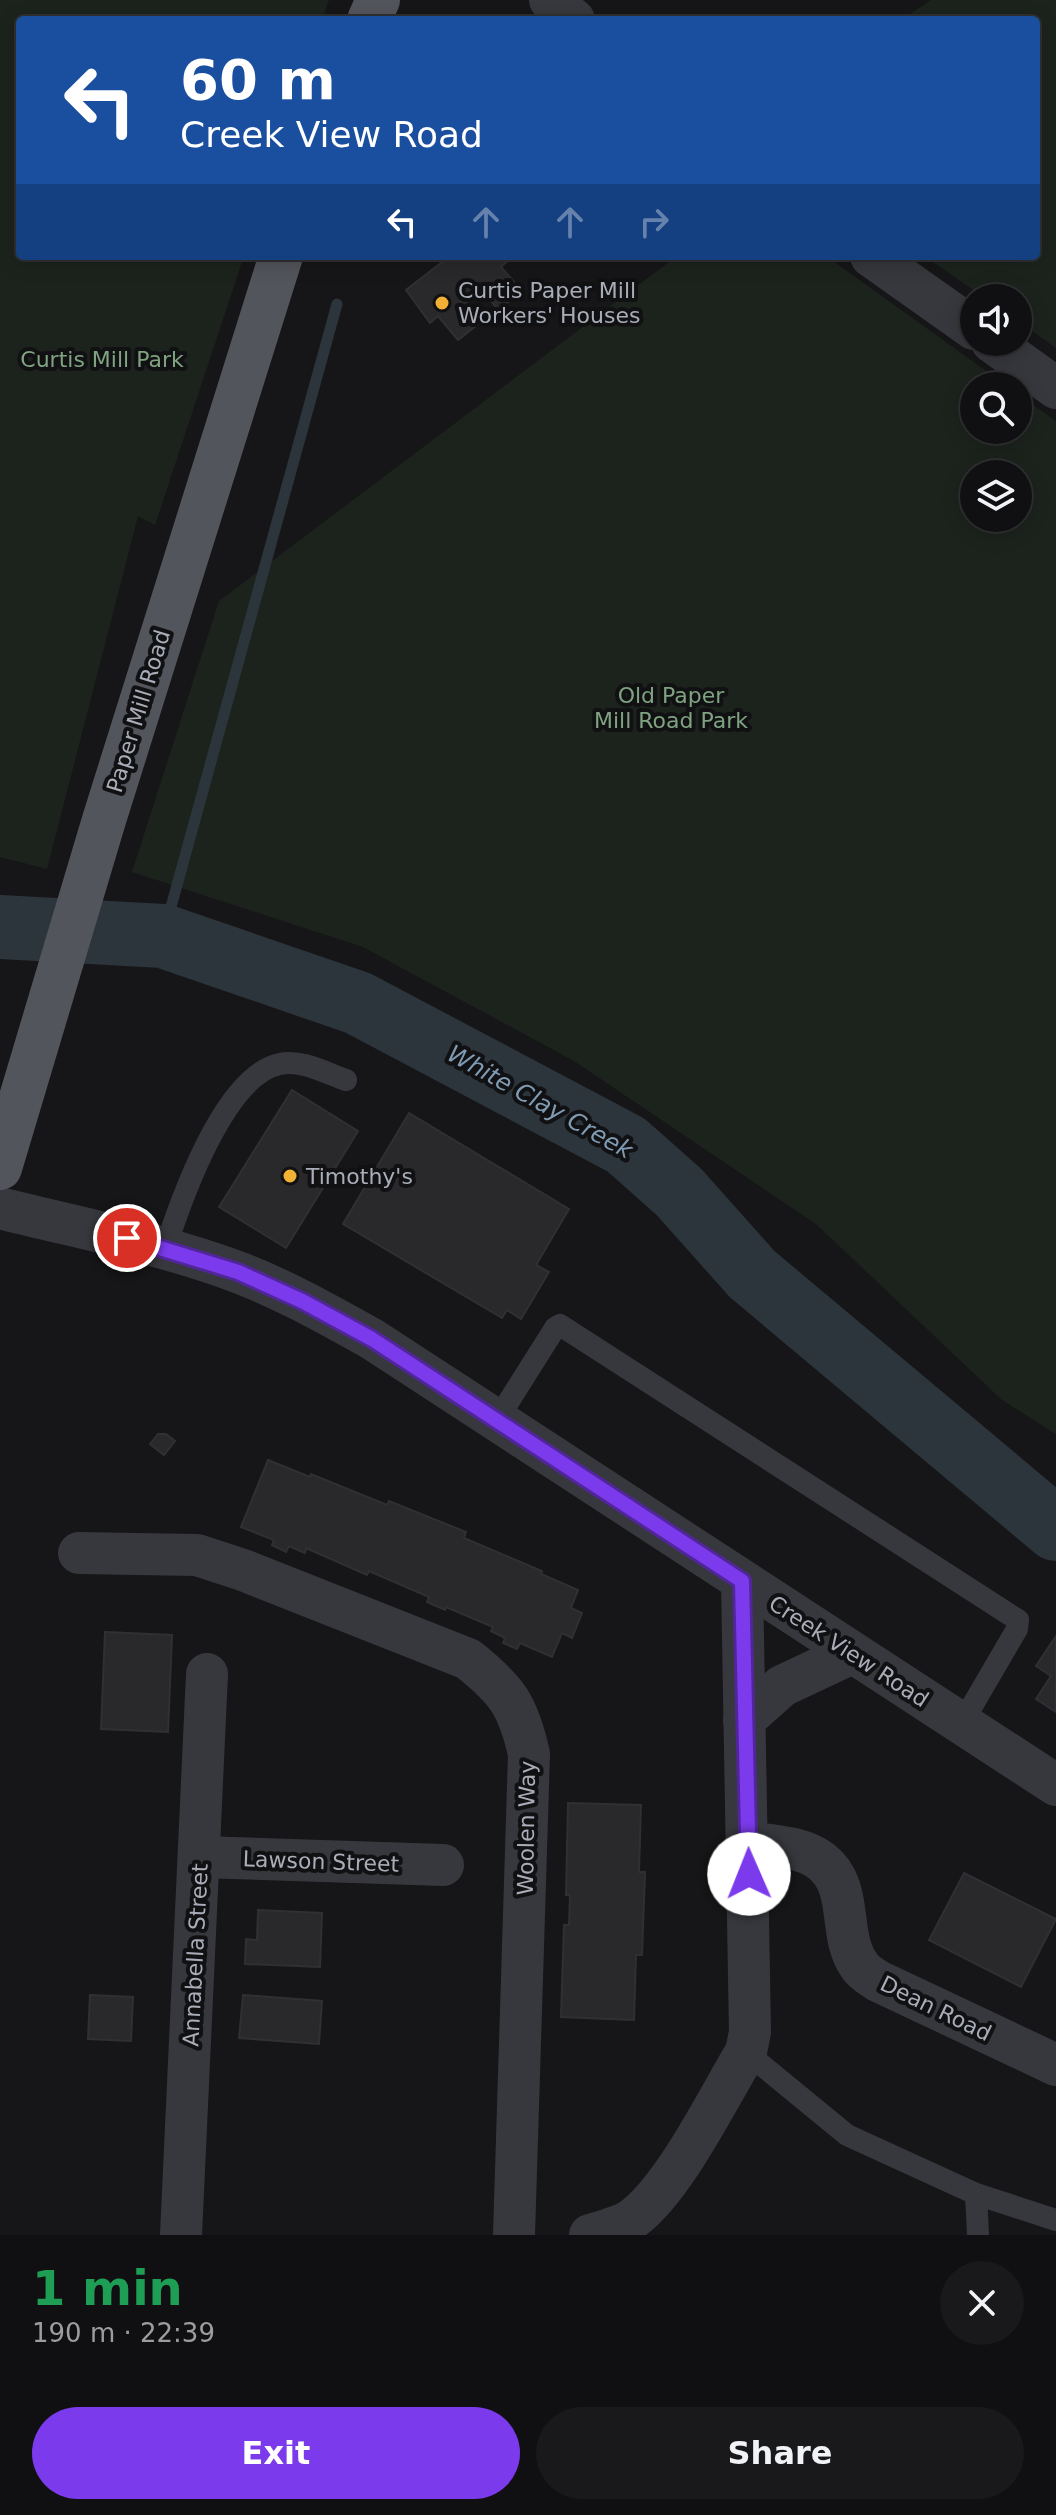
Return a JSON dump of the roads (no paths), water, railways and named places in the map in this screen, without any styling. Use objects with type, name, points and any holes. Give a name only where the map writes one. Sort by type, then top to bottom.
[{"type":"main road","name":"Paper Mill Road","points":[[0,1168],[104,820],[280,260]]},
{"type":"street","points":[[550,0],[569,16]]},
{"type":"street","points":[[877,260],[960,319]]},
{"type":"street","points":[[1011,356],[1056,388]]},
{"type":"street","name":"Creek View Road","points":[[0,1208],[165,1249],[238,1272],[322,1311],[372,1339],[1056,1785]]},
{"type":"street","name":"Woolen Way","points":[[79,1553],[197,1555],[243,1570],[468,1659],[508,1696],[522,1721],[529,1754],[514,2235]]},
{"type":"street","points":[[590,2235],[629,2221],[655,2199],[746,2052],[750,2032],[742,1581]]},
{"type":"street","points":[[744,1720],[782,1686],[852,1653]]},
{"type":"street","name":"Annabella Street","points":[[181,2235],[207,1674]]},
{"type":"street","name":"Dean Road","points":[[748,1842],[796,1850],[821,1861],[835,1877],[844,1900],[850,1946],[859,1967],[878,1981],[1056,2065]]},
{"type":"street","name":"Lawson Street","points":[[200,1857],[443,1865]]},
{"type":"lane","points":[[165,1249],[185,1188],[215,1128],[245,1086],[263,1070],[281,1063],[300,1064],[346,1080]]},
{"type":"lane","points":[[497,1420],[555,1328],[560,1325],[1018,1620],[1017,1629],[961,1725]]},
{"type":"lane","points":[[746,2052],[847,2135],[976,2194],[1056,2220]]},
{"type":"lane","points":[[976,2194],[978,2235]]},
{"type":"waterway","points":[[163,936],[337,304]]},
{"type":"waterway","name":"White Clay Creek","points":[[0,927],[163,936],[358,1003],[626,1145],[679,1192],[752,1274],[1056,1529]]},
{"type":"place","name":"Curtis Paper Mill Workers' Houses","points":[[442,303]]},
{"type":"place","name":"Timothy's","points":[[290,1176]]},
{"type":"park label","name":"Curtis Mill Park","points":[[102,359]]},
{"type":"park label","name":"Old Paper Mill Road Park","points":[[671,708]]}]
